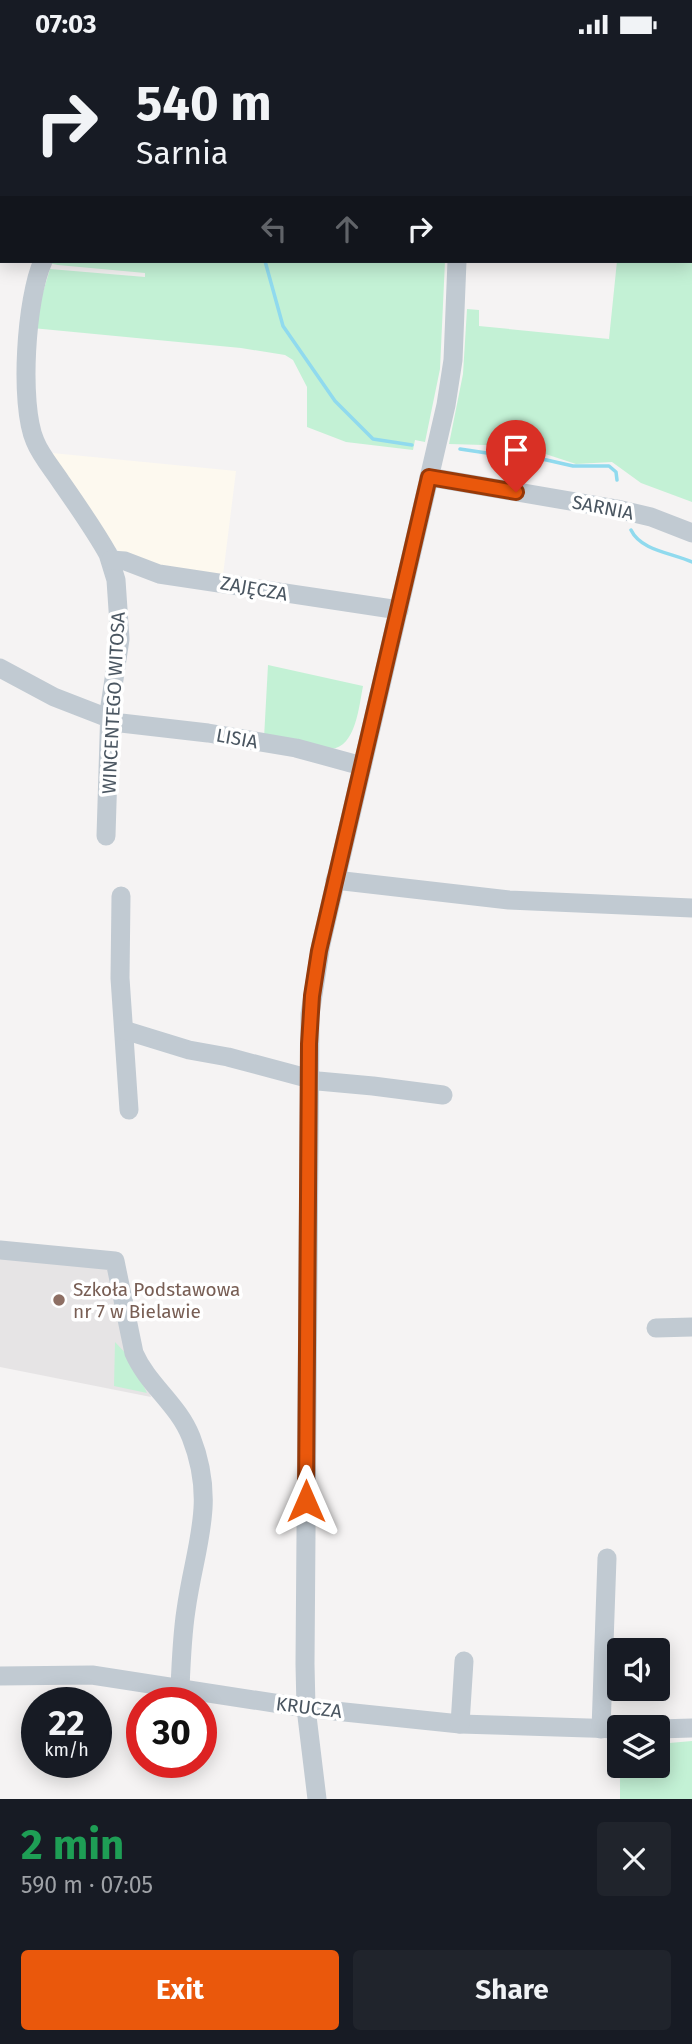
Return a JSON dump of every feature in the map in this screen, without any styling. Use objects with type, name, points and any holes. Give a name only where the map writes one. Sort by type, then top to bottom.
[{"type":"street","name":"WINCENTEGO WITOSA","points":[[42,263],[35,281],[29,324],[28,419],[43,457],[111,560],[117,589],[120,639],[111,719],[106,836]]},
{"type":"street","points":[[317,1799],[306,1708],[308,1079],[312,996],[319,951],[399,610],[452,367],[457,263]]},
{"type":"street","name":"SARNIA","points":[[429,477],[617,509],[651,517],[692,533]]},
{"type":"street","name":"ZAJĘCZA","points":[[111,560],[125,561],[159,573],[399,610]]},
{"type":"street","name":"LISIA","points":[[0,668],[48,694],[121,723],[208,733],[296,748],[362,766]]},
{"type":"street","points":[[335,880],[530,902],[692,908]]},
{"type":"street","points":[[121,896],[120,978],[129,1110]]},
{"type":"street","points":[[124,1030],[189,1050],[308,1079],[443,1095]]},
{"type":"street","points":[[0,1250],[115,1261],[134,1353],[140,1367],[180,1414],[198,1459],[204,1491],[204,1521],[182,1638],[180,1687]]},
{"type":"street","points":[[656,1328],[692,1327]]},
{"type":"street","points":[[607,1557],[610,1715]]},
{"type":"street","points":[[460,1724],[464,1661]]},
{"type":"street","name":"KRUCZA","points":[[0,1676],[92,1675],[167,1687]]},
{"type":"street","name":"KRUCZA","points":[[217,1695],[306,1708],[460,1724],[607,1729]]},
{"type":"street","points":[[670,1729],[692,1728]]},
{"type":"shaded area","points":[[52,453],[236,471],[223,575],[165,568],[121,553],[114,547]]},
{"type":"shaded area","name":"Szkoła Podstawowa nr 7 w Bielawie","points":[[0,1253],[112,1263],[151,1397],[0,1367]]},
{"type":"green space","points":[[48,263],[445,263],[440,369],[425,442],[415,440],[413,450],[346,442],[307,427],[307,387],[293,360],[285,355],[241,348],[32,328],[50,269],[145,277],[145,273]]},
{"type":"green space","points":[[617,263],[692,263],[692,502],[641,483],[612,462],[576,464],[521,446],[449,444],[463,374],[467,309],[479,310],[479,326],[609,339]]},
{"type":"green space","points":[[268,665],[363,686],[355,724],[346,741],[331,749],[264,738]]},
{"type":"green space","points":[[115,1342],[131,1359],[147,1393],[114,1386]]},
{"type":"green space","points":[[692,1741],[692,1799],[620,1799],[620,1778],[670,1778],[670,1743]]},
{"type":"waterway","points":[[266,263],[283,326],[335,401],[373,439],[412,445]]},
{"type":"waterway","points":[[460,449],[529,456],[573,466],[609,466],[616,472],[617,480]]},
{"type":"waterway","points":[[631,530],[642,543],[692,562]]},
{"type":"place","name":"Szkoła Podstawowa nr 7 w Bielawie","points":[[59,1300]]},
{"type":"route","points":[[306,1501],[309,1044],[310,1014],[319,951],[429,477],[516,492]]}]
